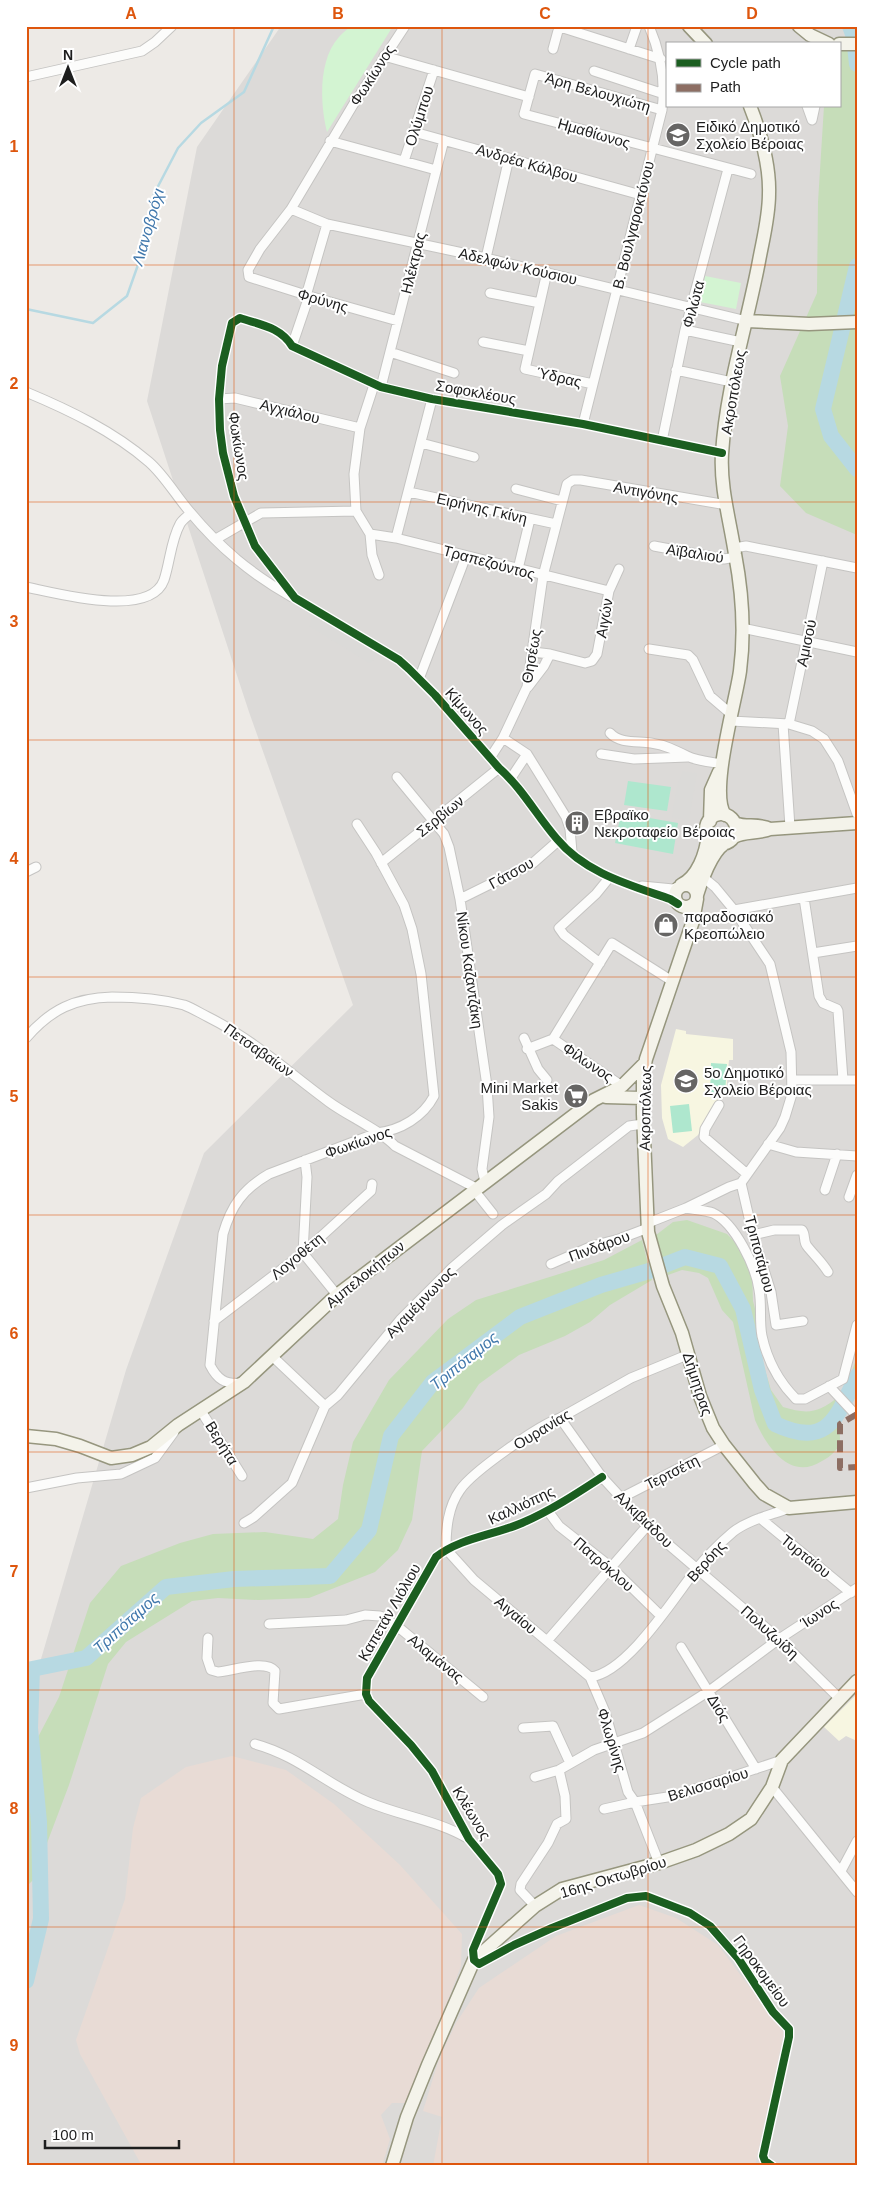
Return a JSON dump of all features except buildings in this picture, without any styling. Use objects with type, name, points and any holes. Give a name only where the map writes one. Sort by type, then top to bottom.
[{"type":"street","points":[[26,77],[142,51],[172,26]]},
{"type":"street","name":"Φωκίωνος","points":[[249,277],[248,270],[260,249],[291,209],[330,141],[405,26]]},
{"type":"street","points":[[629,49],[637,26]]},
{"type":"street","name":"Β. Βουλγαροκτόνου","points":[[583,424],[662,110],[664,94],[661,59],[649,26]]},
{"type":"street","points":[[689,26],[704,42]]},
{"type":"street","points":[[799,26],[821,42]]},
{"type":"street","points":[[553,49],[558,27],[661,59]]},
{"type":"street","points":[[840,44],[857,44]]},
{"type":"street","points":[[384,56],[529,97]]},
{"type":"street","name":"Ολύμπου","points":[[404,161],[434,70]]},
{"type":"street","points":[[594,70],[664,94]]},
{"type":"street","name":"Άρη Βελουχιώτη","points":[[529,97],[535,74],[662,110]]},
{"type":"street","name":"Ημαθίωνος","points":[[529,97],[524,114],[751,174]]},
{"type":"street","name":"Ακροπόλεως","points":[[730,819],[721,804],[721,767],[740,671],[742,628],[735,553],[722,477],[722,453],[732,382],[747,321],[767,217],[769,194],[764,150],[758,124],[751,108]]},
{"type":"street","points":[[808,108],[812,120],[815,108]]},
{"type":"street","name":"Ανδρέα Κάλβου","points":[[414,132],[641,195]]},
{"type":"street","name":"Ηλέκτρας","points":[[379,576],[372,556],[370,534],[356,511],[354,474],[360,428],[390,352],[444,140]]},
{"type":"street","points":[[330,141],[436,170]]},
{"type":"street","points":[[486,258],[509,158]]},
{"type":"street","name":"Φιλώτα","points":[[662,441],[676,370],[728,169]]},
{"type":"street","name":"Αδελφών Κούσιου","points":[[291,209],[327,224],[618,288],[747,321]]},
{"type":"street","points":[[292,346],[327,224]]},
{"type":"street","points":[[529,351],[547,272]]},
{"type":"street","name":"Φρύνης","points":[[249,277],[307,296],[398,321]]},
{"type":"street","points":[[490,293],[540,303]]},
{"type":"street","name":"Φωκίωνος","points":[[240,318],[232,323],[222,366],[219,399],[224,453],[234,496],[244,523]]},
{"type":"street","name":"Σοφοκλέους","points":[[240,318],[285,334],[292,346],[377,386],[432,399],[583,424],[722,453]]},
{"type":"street","points":[[747,321],[809,324],[857,322]]},
{"type":"street","points":[[686,330],[742,342]]},
{"type":"street","name":"Ύδρας","points":[[483,342],[529,351],[525,369],[594,384]]},
{"type":"street","points":[[390,352],[454,373]]},
{"type":"street","points":[[676,370],[732,382]]},
{"type":"street","points":[[26,392],[92,423],[134,449],[151,463],[191,513],[238,562],[270,585],[295,598]]},
{"type":"street","name":"Αγχιάλου","points":[[219,399],[235,398],[360,428]]},
{"type":"street","points":[[396,538],[432,399]]},
{"type":"street","points":[[421,443],[474,457]]},
{"type":"street","name":"Αντιγόνης","points":[[562,501],[567,484],[573,480],[581,480],[727,504]]},
{"type":"street","points":[[516,489],[562,501],[544,576]]},
{"type":"street","name":"Ειρήνης Γκίνη","points":[[409,492],[556,524]]},
{"type":"street","points":[[216,539],[261,513],[356,511]]},
{"type":"street","points":[[26,587],[80,597],[132,601],[156,593],[163,583],[180,524],[191,513]]},
{"type":"street","points":[[518,570],[530,519]]},
{"type":"street","name":"Κίμωνος","points":[[244,523],[255,546],[295,598],[398,660],[419,679],[499,768],[511,778],[558,841],[594,870],[609,878],[672,900],[678,905]]},
{"type":"street","name":"Τραπεζούντος","points":[[370,534],[396,538],[518,570],[609,591]]},
{"type":"street","name":"Αϊβαλιού","points":[[654,546],[724,559],[746,546],[857,568]]},
{"type":"street","points":[[419,679],[466,556]]},
{"type":"street","name":"Αμισού","points":[[790,827],[786,724],[807,642],[823,561]]},
{"type":"street","name":"Αιγών","points":[[550,654],[585,663],[592,661],[597,654],[609,591],[619,569]]},
{"type":"street","name":"Θησέως","points":[[490,758],[503,738],[527,687],[544,576]]},
{"type":"street","points":[[742,628],[857,652]]},
{"type":"street","points":[[649,649],[688,654],[693,660],[710,696],[731,717],[786,724],[812,731],[824,739],[838,761],[857,814]]},
{"type":"street","points":[[527,687],[544,666],[550,654],[533,652]]},
{"type":"street","points":[[610,733],[614,738],[622,740],[665,746],[679,750],[688,757]]},
{"type":"street","points":[[503,738],[527,754],[566,817],[570,830],[572,852]]},
{"type":"street","points":[[511,778],[527,754]]},
{"type":"street","points":[[601,754],[634,759],[688,757],[721,767]]},
{"type":"street","name":"Ακροπόλεως","points":[[710,820],[711,790],[721,767]]},
{"type":"street","name":"Σερβίων","points":[[381,863],[499,768]]},
{"type":"street","name":"Νίκου Καζαντζάκη","points":[[398,776],[444,834],[449,847],[460,900],[488,1098],[489,1117],[478,1187]]},
{"type":"street","points":[[688,931],[674,897],[680,886],[688,881],[697,869],[708,835],[707,827],[710,820],[716,815],[742,825],[759,825],[770,828],[857,823]]},
{"type":"street","points":[[729,841],[736,830],[730,819]]},
{"type":"street","name":"Φωκίωνος","points":[[244,1382],[235,1384],[220,1380],[210,1365],[222,1234],[229,1213],[254,1182],[269,1174],[377,1133],[392,1131],[428,1108],[434,1096],[422,974],[416,945],[404,905],[357,824]]},
{"type":"street","points":[[708,835],[714,842],[729,841],[738,835],[760,833],[770,828]]},
{"type":"street","name":"Γάτσου","points":[[460,900],[533,863],[558,841]]},
{"type":"street","name":"Ακροπόλεως","points":[[648,1228],[643,1119],[639,1094],[644,1063],[694,918],[697,897],[704,878],[719,849],[729,841]]},
{"type":"street","points":[[26,872],[36,867]]},
{"type":"street","points":[[600,963],[564,935],[559,928],[596,894],[609,878]]},
{"type":"street","points":[[704,878],[716,887],[766,956],[772,969],[791,1052],[793,1080],[790,1101],[785,1116],[741,1183]]},
{"type":"street","name":"Κίμωνος","points":[[632,885],[673,889],[680,886]]},
{"type":"street","points":[[678,905],[690,907],[697,897],[692,886],[680,886]]},
{"type":"street","points":[[734,910],[857,888]]},
{"type":"street","points":[[804,898],[820,1000],[826,1005],[837,1009],[838,1012],[843,1080]]},
{"type":"street","points":[[527,1049],[553,1040],[612,943],[672,981]]},
{"type":"street","points":[[813,953],[857,946]]},
{"type":"street","name":"Πετσαβαίων","points":[[26,1038],[56,1011],[88,998],[129,997],[186,1006],[236,1032],[258,1046],[276,1063],[330,1103],[377,1133],[386,1136],[395,1146],[478,1187]]},
{"type":"street","points":[[524,1038],[527,1049],[538,1069],[547,1080]]},
{"type":"street","name":"Φίλωνος","points":[[553,1040],[622,1086]]},
{"type":"street","points":[[639,1094],[622,1086],[644,1063]]},
{"type":"street","points":[[793,1080],[857,1080]]},
{"type":"street","name":"Αμπελοκήπων","points":[[26,1436],[56,1440],[80,1446],[111,1458],[132,1455],[151,1447],[178,1426],[244,1382],[336,1295],[596,1099],[622,1086]]},
{"type":"street","points":[[596,1099],[639,1094]]},
{"type":"street","points":[[720,1105],[705,1129],[704,1137],[747,1174]]},
{"type":"street","name":"Αγαμέμνωνος","points":[[244,1523],[254,1517],[292,1482],[325,1406],[341,1392],[412,1307],[452,1268],[502,1225],[546,1194],[558,1181],[626,1128],[643,1119]]},
{"type":"street","points":[[768,1144],[796,1152],[857,1156]]},
{"type":"street","points":[[825,1190],[837,1154]]},
{"type":"street","points":[[305,1160],[303,1253],[336,1295]]},
{"type":"street","points":[[849,1197],[857,1175]]},
{"type":"street","name":"Πινδάρου","points":[[551,1264],[592,1246],[619,1239],[648,1228],[729,1186],[741,1183]]},
{"type":"street","name":"Τριποτάμου","points":[[741,1183],[753,1234],[771,1292],[776,1325],[803,1321]]},
{"type":"street","name":"Λογοθέτη","points":[[214,1321],[303,1253],[371,1191],[372,1184]]},
{"type":"street","points":[[478,1187],[493,1214]]},
{"type":"street","name":"Τριποτάμου","points":[[686,1208],[707,1211],[720,1218],[748,1255],[759,1289],[762,1335],[767,1353],[772,1367],[796,1399],[802,1400],[843,1378],[857,1325]]},
{"type":"street","name":"Δήμητρας","points":[[648,1228],[663,1286],[682,1332],[700,1396],[713,1428],[724,1446],[764,1494],[789,1508]]},
{"type":"street","points":[[753,1234],[774,1230],[802,1230],[805,1235],[806,1244],[820,1259],[828,1272]]},
{"type":"street","name":"Ουρανίας","points":[[446,1549],[446,1527],[452,1506],[460,1489],[494,1460],[548,1422],[560,1418],[632,1378],[687,1355]]},
{"type":"street","points":[[272,1356],[325,1406]]},
{"type":"street","points":[[829,1386],[856,1415]]},
{"type":"street","name":"Βερήτα","points":[[201,1411],[242,1476]]},
{"type":"street","name":"Αλκιβιάδου","points":[[560,1418],[602,1478],[647,1526],[697,1568]]},
{"type":"street","points":[[26,1488],[77,1478],[121,1474],[146,1464],[162,1450],[178,1426]]},
{"type":"street","name":"Τερτσέτη","points":[[621,1498],[724,1446]]},
{"type":"street","name":"Καλλιόπης","points":[[446,1549],[504,1530],[548,1510],[602,1478]]},
{"type":"street","name":"Βερόης","points":[[590,1677],[606,1672],[628,1655],[697,1568],[735,1530],[760,1518],[789,1508],[857,1502]]},
{"type":"street","name":"Πατρόκλου","points":[[548,1510],[559,1526],[611,1567],[660,1616]]},
{"type":"street","name":"Τυρταίου","points":[[760,1518],[854,1590]]},
{"type":"street","points":[[547,1641],[647,1526]]},
{"type":"street","name":"Καπετάν Λιόλιου","points":[[366,1694],[367,1678],[436,1557],[446,1549]]},
{"type":"street","name":"Αιγαίου","points":[[446,1549],[474,1580],[590,1677]]},
{"type":"street","name":"Πολυζωίδη","points":[[697,1568],[779,1639],[840,1698]]},
{"type":"street","name":"Ίωνος","points":[[535,1777],[559,1770],[594,1750],[643,1733],[709,1691],[779,1639],[854,1590]]},
{"type":"street","name":"Αλαμάνας","points":[[270,1624],[346,1620],[373,1615],[380,1616],[397,1626],[484,1697]]},
{"type":"street","points":[[208,1638],[207,1658],[211,1670],[218,1672],[263,1665],[272,1667],[275,1671],[273,1703],[279,1709],[366,1694]]},
{"type":"street","name":"Διός","points":[[681,1648],[756,1770]]},
{"type":"street","name":"Φλωρίνης","points":[[590,1677],[604,1712],[628,1792],[635,1802],[659,1863]]},
{"type":"street","name":"16ης Οκτωβρίου","points":[[392,2166],[428,2065],[474,1960],[535,1906],[562,1889],[659,1863],[696,1850],[751,1819],[772,1787],[782,1760],[857,1681]]},
{"type":"street","name":"Κλέωνος","points":[[366,1694],[369,1701],[412,1745],[432,1770],[469,1839],[498,1874],[501,1884],[473,1950],[474,1960]]},
{"type":"street","points":[[523,1728],[553,1726],[570,1763]]},
{"type":"street","points":[[255,1744],[300,1761],[322,1778],[367,1802],[436,1822],[469,1839]]},
{"type":"street","name":"Βελισσαρίου","points":[[604,1809],[674,1796],[782,1760]]},
{"type":"street","points":[[535,1906],[520,1890],[521,1884],[548,1843],[557,1824],[566,1819],[565,1796],[559,1770]]},
{"type":"street","points":[[772,1787],[857,1892]]},
{"type":"street","points":[[841,1871],[857,1841]]},
{"type":"street","name":"Γηροκομείου","points":[[474,1960],[479,1964],[514,1944],[544,1931],[636,1896],[655,1898],[690,1913],[717,1934],[738,1958],[773,2012],[789,2029],[789,2038],[774,2112],[764,2152],[765,2161],[772,2166]]},
{"type":"shaded area","points":[[281,26],[857,26],[857,2166],[26,2166],[26,1710],[126,1370],[204,1153],[353,1005],[249,712],[147,401],[197,147]]},
{"type":"shaded area","points":[[313,615],[379,656],[369,663],[309,626]]},
{"type":"shaded area","points":[[683,771],[697,773],[689,820],[672,818],[676,789]]},
{"type":"shaded area","points":[[676,1029],[686,1031],[686,1034],[733,1039],[733,1060],[729,1060],[726,1094],[715,1107],[698,1135],[683,1147],[668,1139],[662,1118],[661,1085]]},
{"type":"shaded area","points":[[857,1694],[857,1741],[846,1736],[839,1741],[824,1727]]},
{"type":"shaded area","points":[[232,1756],[286,1770],[334,1804],[400,1865],[462,1934],[461,1966],[409,2103],[392,2103],[381,2115],[390,2139],[382,2166],[142,2166],[80,2054],[76,2040],[125,1899],[133,1828],[141,1798],[186,1767]]},
{"type":"shaded area","points":[[639,1905],[676,1918],[718,1945],[784,2033],[755,2166],[433,2166],[442,2117],[423,2111],[439,2059],[456,2023],[479,1988],[556,1936]]},
{"type":"green space","points":[[351,26],[393,26],[327,132],[322,96],[324,70],[332,47]]},
{"type":"green space","points":[[857,47],[857,535],[806,513],[780,486],[788,426],[780,376],[817,293],[818,202],[824,108],[840,108],[840,48]]},
{"type":"green space","points":[[705,276],[741,283],[736,309],[700,302]]},
{"type":"green space","points":[[628,781],[671,787],[667,811],[624,805]]},
{"type":"green space","points":[[621,813],[678,823],[673,854],[615,843]]},
{"type":"green space","points":[[711,1063],[727,1064],[725,1094],[710,1094]]},
{"type":"green space","points":[[689,1104],[692,1131],[673,1133],[670,1106]]},
{"type":"green space","points":[[687,1220],[727,1234],[740,1247],[752,1270],[753,1301],[759,1324],[760,1353],[771,1390],[783,1407],[798,1411],[812,1411],[824,1407],[838,1397],[848,1408],[840,1428],[839,1445],[824,1460],[810,1466],[800,1467],[790,1464],[773,1450],[755,1420],[733,1322],[722,1310],[708,1278],[699,1273],[682,1270],[668,1275],[656,1235],[673,1222]]},
{"type":"green space","points":[[642,1240],[652,1280],[610,1305],[590,1322],[565,1336],[519,1355],[479,1384],[463,1408],[422,1451],[412,1520],[398,1550],[375,1572],[309,1598],[258,1600],[218,1598],[192,1601],[126,1642],[108,1664],[69,1785],[33,1880],[26,1887],[26,1760],[59,1697],[90,1603],[121,1566],[180,1543],[213,1534],[265,1532],[313,1539],[338,1519],[343,1485],[353,1442],[389,1380],[448,1319],[476,1300],[604,1260]]},
{"type":"green space","points":[[857,1357],[857,1390],[849,1406],[839,1396],[849,1379]]},
{"type":"waterway","name":"Λιανοβρόχι","points":[[26,309],[93,323],[127,296],[145,245],[154,194],[178,148],[201,123],[244,92],[274,26]]},
{"type":"waterway","name":"Τριπόταμος","points":[[850,26],[854,37],[857,64]]},
{"type":"waterway","name":"Τριπόταμος","points":[[857,266],[823,409],[831,436],[857,469]]},
{"type":"waterway","name":"Τριπόταμος","points":[[26,1674],[32,1669],[86,1658],[166,1587],[234,1579],[330,1576],[369,1530],[391,1436],[433,1382],[520,1317],[601,1285],[649,1271],[685,1257],[720,1266],[743,1309],[762,1390],[775,1424],[793,1431],[807,1433],[819,1431],[828,1425],[843,1405],[857,1376]]},
{"type":"waterway","points":[[26,1981],[41,1919],[39,1822],[30,1728],[32,1669]]},
{"type":"marked path","points":[[857,1414],[840,1424],[840,1468],[857,1467]]},
{"type":"cycle path","points":[[678,904],[670,899],[609,876],[581,861],[568,851],[515,784],[409,669],[399,660],[295,598],[255,546],[234,496],[223,453],[220,430],[219,399],[222,366],[232,323],[240,318],[276,331],[292,346],[381,387],[432,399],[583,424],[722,453]]},
{"type":"cycle path","points":[[602,1477],[563,1502],[532,1518],[456,1545],[436,1557],[367,1678],[366,1694],[369,1701],[411,1745],[432,1771],[469,1839],[498,1874],[501,1884],[473,1950],[474,1960],[479,1964],[514,1945],[552,1928],[627,1898],[646,1896],[690,1913],[710,1926],[738,1958],[773,2012],[789,2029],[789,2037],[763,2156],[765,2161],[772,2166]]},
{"type":"place","name":"Ειδικό Δημοτικό Σχολείο Βέροιας","points":[[678,135]]},
{"type":"place","name":"Εβραϊκο Νεκροταφείο Βέροιας","points":[[577,823]]},
{"type":"place","name":"παραδοσιακό Κρεοπώλειο","points":[[666,925]]},
{"type":"place","name":"5ο Δημοτικό Σχολείο Βέροιας","points":[[686,1081]]},
{"type":"place","name":"Mini Market Sakis","points":[[576,1096]]}]
